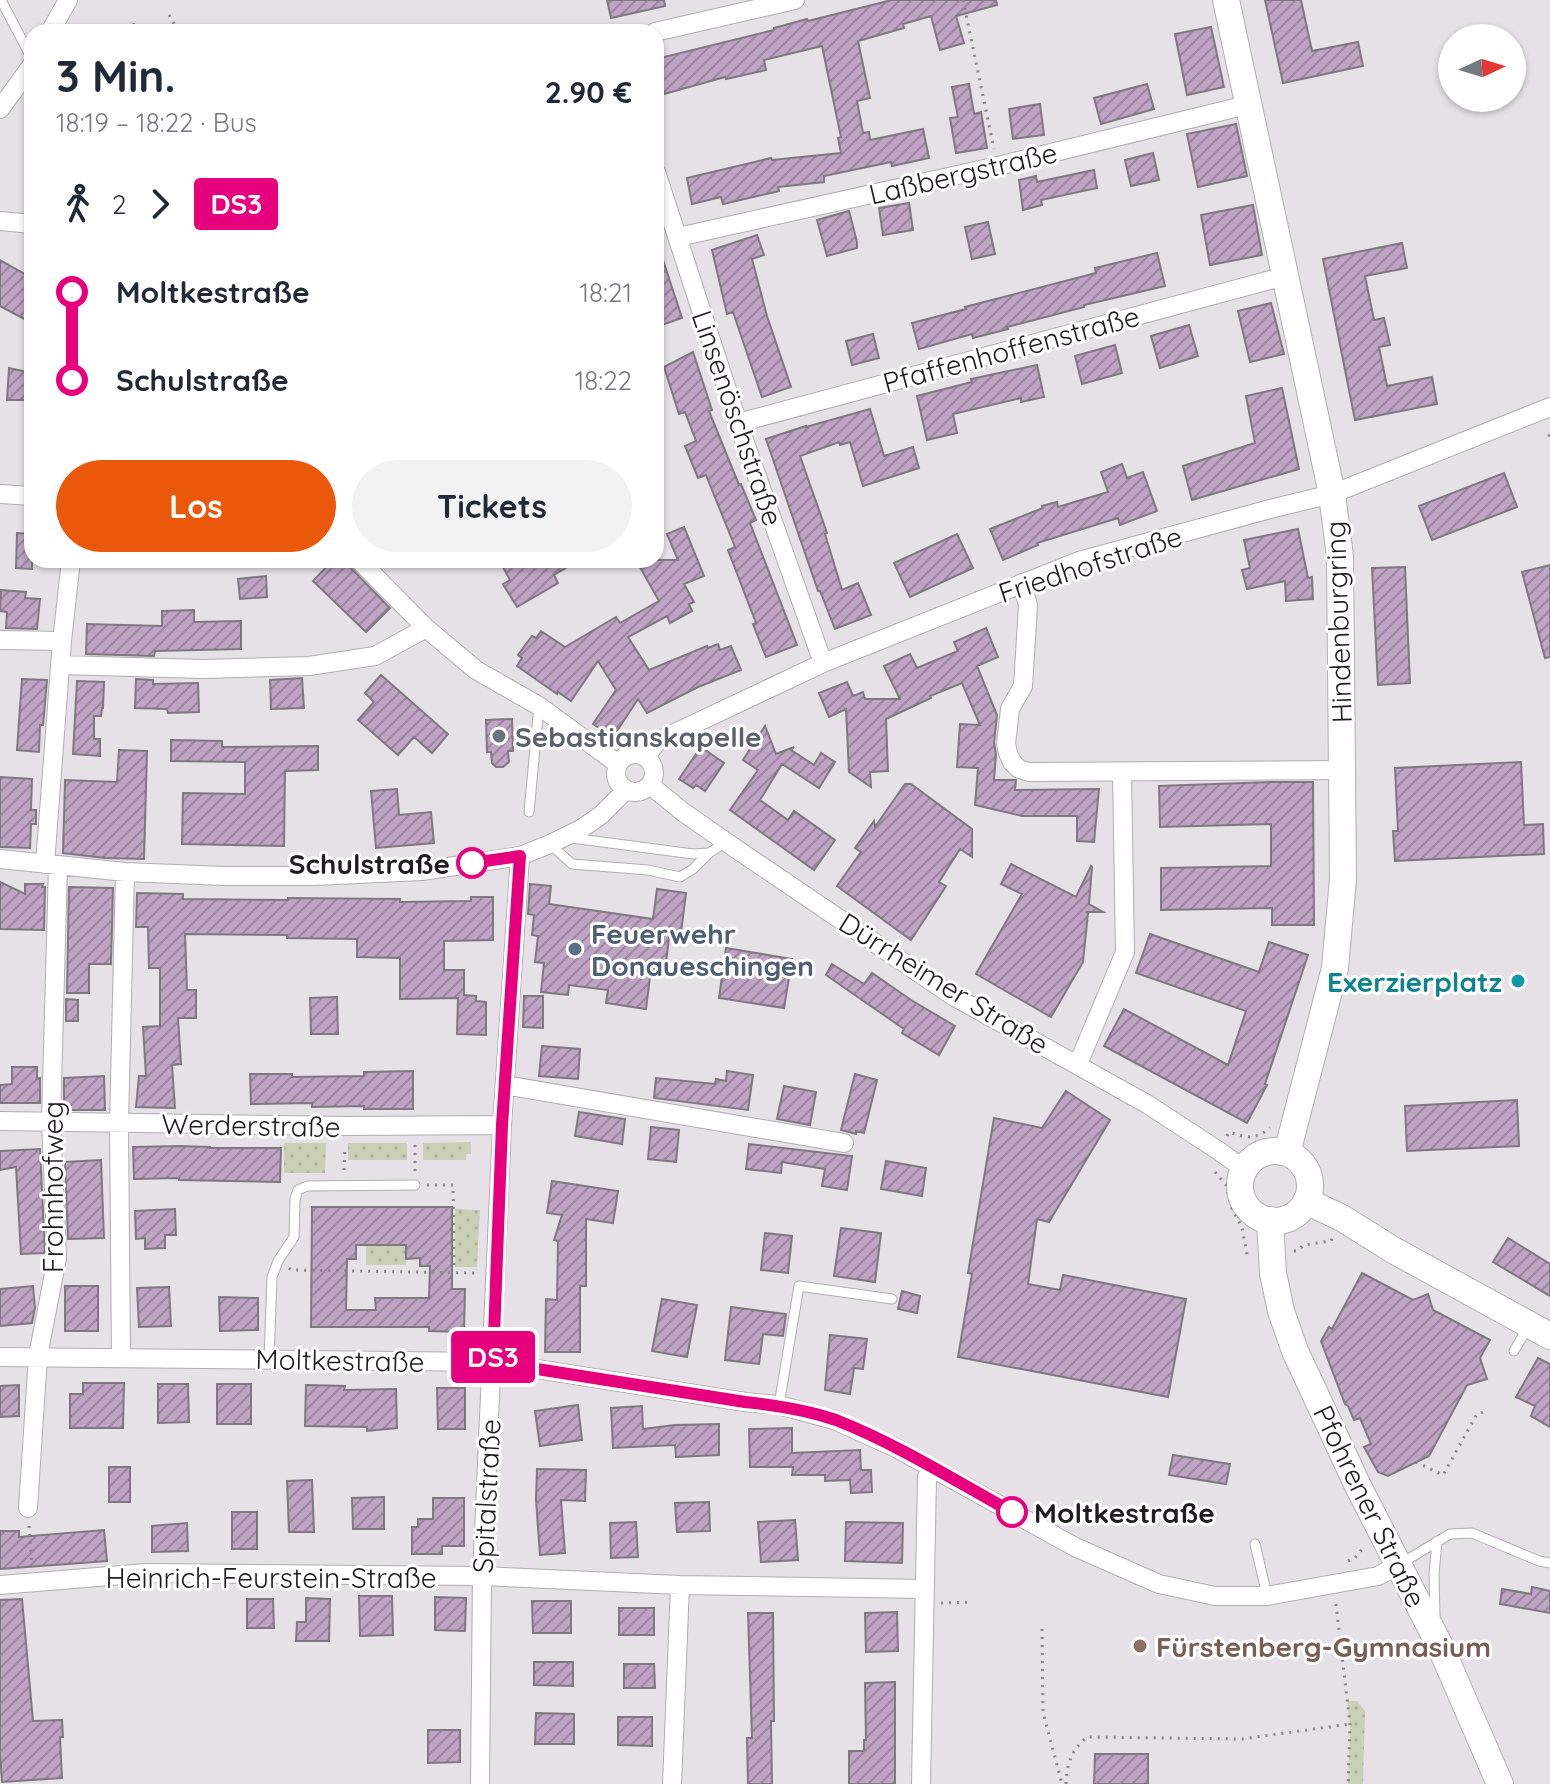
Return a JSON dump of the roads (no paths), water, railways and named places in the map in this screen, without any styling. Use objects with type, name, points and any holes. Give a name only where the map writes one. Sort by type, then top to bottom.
[{"type":"main road","name":"Hindenburgring","points":[[1226,0],[1332,494],[1340,557],[1343,879],[1335,968],[1287,1153]]},
{"type":"main road","points":[[1273,1150],[1287,1153],[1300,1162],[1308,1175],[1309,1193],[1298,1212],[1291,1217],[1270,1220],[1250,1210],[1243,1200],[1241,1177],[1257,1155],[1273,1150]]},
{"type":"main road","points":[[1306,1201],[1342,1218],[1393,1250],[1540,1330]]},
{"type":"main road","name":"Pfohrener Straße","points":[[1270,1220],[1273,1273],[1281,1311],[1295,1351],[1358,1486],[1441,1648],[1500,1784]]},
{"type":"street","points":[[54,24],[68,0]]},
{"type":"street","points":[[664,28],[714,9],[795,0]]},
{"type":"street","points":[[0,109],[24,74]]},
{"type":"street","name":"Laßbergstraße","points":[[678,237],[998,166],[1247,105]]},
{"type":"street","name":"Linsenöschstraße","points":[[664,196],[738,423],[823,663]]},
{"type":"street","points":[[0,221],[24,223]]},
{"type":"street","name":"Pfaffenhoffenstraße","points":[[738,423],[1285,276]]},
{"type":"street","name":"Friedhofstraße","points":[[646,756],[658,741],[823,663],[1022,583],[1079,561],[1332,494],[1550,407]]},
{"type":"street","points":[[0,494],[24,496]]},
{"type":"street","name":"Frohnhofweg","points":[[28,1508],[38,1356],[57,1258],[51,1122],[52,865],[62,641],[70,568]]},
{"type":"street","points":[[367,568],[426,628],[476,670],[539,706],[618,764]]},
{"type":"street","points":[[1022,583],[1028,605],[1023,686],[1010,709],[1006,744],[1012,762],[1019,769],[1029,772],[1343,770]]},
{"type":"street","points":[[61,665],[204,669],[309,666],[375,656],[426,628]]},
{"type":"street","points":[[0,640],[62,641]]},
{"type":"street","points":[[630,754],[646,756],[654,770],[650,785],[639,792],[626,790],[617,779],[618,764],[630,754]]},
{"type":"street","points":[[1078,1064],[1125,952],[1122,772]]},
{"type":"street","name":"Dürrheimer Straße","points":[[650,785],[726,842],[953,996],[1147,1104],[1244,1169]]},
{"type":"street","points":[[0,859],[125,872],[224,876],[422,871],[520,856],[581,829],[601,815],[626,790]]},
{"type":"street","name":"Spitalstraße","points":[[480,1784],[482,1576],[502,1125],[520,856]]},
{"type":"street","points":[[121,1358],[119,1124],[125,872]]},
{"type":"street","points":[[505,1085],[844,1143]]},
{"type":"street","name":"Werderstraße","points":[[0,1121],[502,1125]]},
{"type":"street","name":"Moltkestraße","points":[[0,1357],[493,1362],[779,1405],[834,1420],[896,1448],[1075,1547],[1159,1584],[1215,1596],[1267,1596],[1378,1576],[1398,1565]]},
{"type":"street","points":[[921,1784],[927,1477],[933,1468]]},
{"type":"street","name":"Heinrich-Feurstein-Straße","points":[[0,1585],[146,1573],[482,1576],[925,1596]]},
{"type":"street","points":[[672,1784],[680,1585]]},
{"type":"lane","points":[[1,0],[24,46]]},
{"type":"lane","points":[[529,812],[539,706]]},
{"type":"lane","points":[[557,840],[709,853]]},
{"type":"lane","points":[[557,840],[572,864],[648,870],[680,877],[726,842]]},
{"type":"lane","points":[[269,1360],[272,1277],[278,1261],[294,1237],[298,1190],[307,1186],[415,1185]]},
{"type":"lane","points":[[779,1405],[799,1286],[892,1299]]},
{"type":"lane","points":[[1514,1351],[1540,1330]]},
{"type":"lane","points":[[1398,1565],[1450,1534],[1472,1533],[1550,1563]]},
{"type":"lane","points":[[1437,1541],[1434,1611],[1441,1648]]},
{"type":"lane","points":[[1255,1544],[1267,1596]]},
{"type":"place","name":"Sebastianskapelle","points":[[499,736]]},
{"type":"place","name":"Schulstraße","points":[[472,863]]},
{"type":"place","name":"Feuerwehr Donaueschingen","points":[[575,949]]},
{"type":"place","name":"Exerzierplatz","points":[[1518,981]]},
{"type":"place","name":"Moltkestraße","points":[[1012,1512]]},
{"type":"place","name":"Fürstenberg-Gymnasium","points":[[1140,1646]]}]
